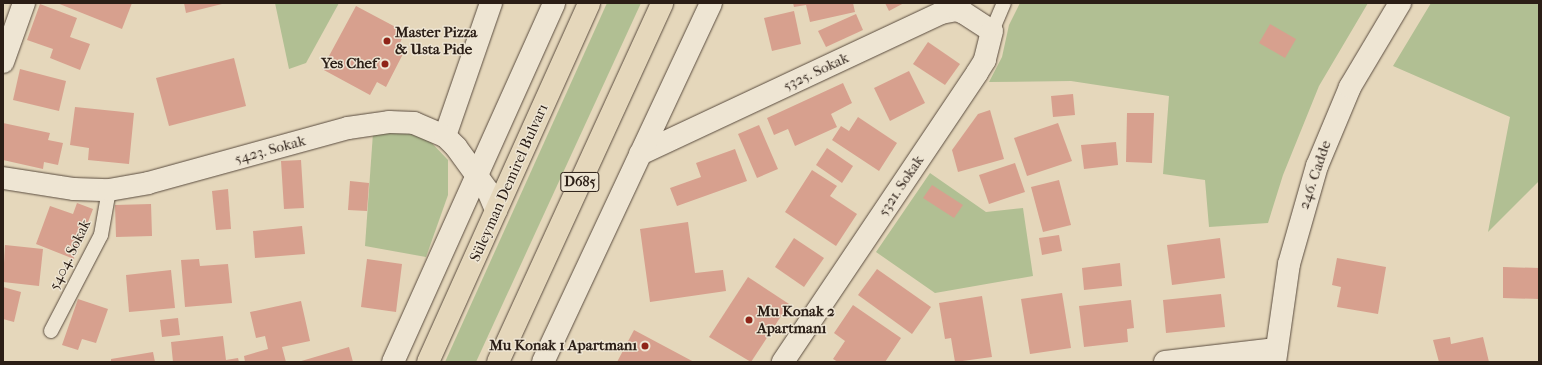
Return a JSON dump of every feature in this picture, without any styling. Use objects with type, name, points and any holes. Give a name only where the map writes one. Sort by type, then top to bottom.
[{"type":"highway","name":"Süleyman Demirel Bulvarı","points":[[428,362],[589,3]]},
{"type":"highway","name":"D685","points":[[498,362],[662,3]]},
{"type":"street","points":[[445,136],[491,3]]},
{"type":"street","points":[[393,362],[554,3]]},
{"type":"street","points":[[543,362],[710,3]]},
{"type":"street","name":"246. Cadde","points":[[1276,355],[1289,264],[1317,166],[1350,87],[1400,3]]},
{"type":"street","name":"5325. Sokak","points":[[640,154],[941,13],[957,10],[992,31]]},
{"type":"street","points":[[3,62],[14,16]]},
{"type":"street","name":"5321. Sokak","points":[[783,362],[977,73],[985,60],[992,31]]},
{"type":"street","name":"5423. Sokak","points":[[3,178],[74,189],[109,190],[148,183],[368,124],[414,123],[445,136],[476,174],[496,210]]},
{"type":"street","points":[[1165,362],[1276,355]]},
{"type":"lane","name":"5321. Sokak","points":[[992,31],[1004,3]]},
{"type":"lane","name":"5404. Sokak","points":[[51,331],[101,235],[109,190]]},
{"type":"green space","points":[[275,3],[339,3],[306,63],[289,69]]},
{"type":"green space","points":[[607,3],[641,3],[476,362],[445,362]]},
{"type":"green space","points":[[1020,3],[1368,3],[1319,86],[1283,175],[1268,223],[1209,227],[1205,180],[1163,174],[1169,96],[1071,81],[989,82],[1002,57],[1009,25]]},
{"type":"green space","points":[[1431,3],[1539,3],[1539,181],[1488,232],[1510,117],[1393,66]]},
{"type":"green space","points":[[373,133],[411,133],[427,138],[448,160],[448,195],[426,257],[365,246]]},
{"type":"green space","points":[[930,173],[986,212],[1023,208],[1033,276],[935,293],[876,252]]},
{"type":"building","points":[[57,3],[132,3],[122,29]]},
{"type":"building","points":[[184,3],[222,3],[222,4],[186,13]]},
{"type":"building","points":[[793,3],[853,3],[855,12],[810,22],[806,5],[794,7]]},
{"type":"building","points":[[885,3],[904,3],[889,11]]},
{"type":"building","points":[[40,4],[77,18],[70,37],[90,44],[80,70],[50,58],[53,49],[27,40]]},
{"type":"building","points":[[356,6],[405,32],[399,45],[406,48],[386,87],[377,82],[370,95],[322,69]]},
{"type":"building","points":[[794,11],[801,44],[772,51],[764,18]]},
{"type":"building","points":[[856,14],[863,30],[826,47],[818,31]]},
{"type":"building","points":[[1270,24],[1296,39],[1285,58],[1259,43]]},
{"type":"building","points":[[928,42],[960,64],[945,85],[913,64]]},
{"type":"building","points":[[234,58],[246,106],[169,126],[156,78]]},
{"type":"building","points":[[20,69],[66,81],[59,111],[13,100]]},
{"type":"building","points":[[909,71],[925,103],[890,121],[874,88]]},
{"type":"building","points":[[843,83],[852,103],[831,114],[837,127],[795,146],[788,129],[774,135],[767,118]]},
{"type":"building","points":[[1073,94],[1075,115],[1053,117],[1051,96]]},
{"type":"building","points":[[75,107],[134,113],[129,164],[88,160],[89,148],[70,145]]},
{"type":"building","points":[[990,110],[1004,159],[958,172],[952,150],[978,114]]},
{"type":"building","points":[[1127,113],[1154,113],[1152,163],[1126,162]]},
{"type":"building","points":[[858,117],[897,143],[879,171],[832,140],[841,126],[849,131]]},
{"type":"building","points":[[3,123],[50,133],[48,140],[63,143],[58,165],[44,162],[43,169],[3,160]]},
{"type":"building","points":[[1058,123],[1072,161],[1027,176],[1014,138]]},
{"type":"building","points":[[759,125],[778,169],[757,178],[738,134]]},
{"type":"building","points":[[1116,142],[1118,165],[1084,169],[1081,145]]},
{"type":"building","points":[[827,148],[853,166],[842,183],[816,165]]},
{"type":"building","points":[[735,149],[747,181],[677,206],[670,188],[701,177],[696,163]]},
{"type":"building","points":[[301,160],[304,208],[284,209],[281,161]]},
{"type":"building","points":[[1015,163],[1025,192],[989,204],[979,175]]},
{"type":"building","points":[[812,170],[837,186],[830,196],[857,214],[836,246],[785,212]]},
{"type":"building","points":[[1059,180],[1071,225],[1043,232],[1031,187]]},
{"type":"building","points":[[350,181],[369,183],[367,211],[348,210]]},
{"type":"building","points":[[932,185],[963,205],[954,218],[923,198]]},
{"type":"building","points":[[228,189],[231,229],[216,230],[212,191]]},
{"type":"building","points":[[77,203],[93,209],[74,259],[36,244],[50,206],[73,214]]},
{"type":"building","points":[[151,204],[152,236],[116,237],[115,205]]},
{"type":"building","points":[[688,222],[695,273],[723,270],[726,291],[650,302],[640,229]]},
{"type":"building","points":[[302,226],[305,254],[255,258],[253,231]]},
{"type":"building","points":[[1059,235],[1062,251],[1042,255],[1039,238]]},
{"type":"building","points":[[794,238],[824,258],[804,287],[775,267]]},
{"type":"building","points":[[1220,238],[1225,278],[1172,285],[1167,245]]},
{"type":"building","points":[[5,245],[43,249],[39,286],[3,282]]},
{"type":"building","points":[[1337,258],[1386,267],[1378,314],[1337,307],[1341,287],[1332,285]]},
{"type":"building","points":[[199,259],[200,266],[228,264],[232,303],[185,307],[181,260]]},
{"type":"building","points":[[367,259],[402,264],[396,312],[361,307]]},
{"type":"building","points":[[1120,263],[1122,286],[1084,290],[1082,268]]},
{"type":"building","points":[[1503,267],[1539,268],[1539,299],[1503,298]]},
{"type":"building","points":[[877,269],[931,307],[912,334],[858,295]]},
{"type":"building","points":[[171,270],[175,308],[129,312],[126,275]]},
{"type":"building","name":"Mu Konak 2 Apartmanı","points":[[748,277],[789,304],[751,362],[709,337]]},
{"type":"building","points":[[3,287],[21,292],[14,322],[3,319]]},
{"type":"building","points":[[1062,293],[1071,348],[1030,354],[1021,299]]},
{"type":"building","points":[[1221,294],[1225,327],[1166,333],[1163,300]]},
{"type":"building","points":[[982,296],[992,357],[955,362],[951,338],[945,339],[939,303]]},
{"type":"building","points":[[78,299],[108,309],[96,343],[82,339],[78,350],[62,345]]},
{"type":"building","points":[[1131,300],[1134,328],[1127,329],[1128,342],[1084,347],[1079,306]]},
{"type":"building","points":[[301,301],[310,341],[282,347],[286,362],[245,362],[244,356],[268,349],[265,336],[256,338],[250,312]]},
{"type":"building","points":[[853,305],[901,338],[885,362],[838,362],[833,359],[845,341],[834,333]]},
{"type":"building","points":[[178,318],[180,335],[162,337],[160,320]]},
{"type":"building","name":"Mu Konak 1 Apartmanı","points":[[634,330],[694,362],[617,362]]},
{"type":"building","points":[[223,336],[226,360],[238,358],[239,362],[173,362],[171,342]]},
{"type":"building","points":[[1450,337],[1451,344],[1483,337],[1489,362],[1439,362],[1433,340]]},
{"type":"building","points":[[349,347],[353,362],[298,362]]},
{"type":"building","points":[[153,352],[155,362],[111,362],[111,359]]},
{"type":"place","name":"Master Pizza & Usta Pide","points":[[387,41]]},
{"type":"place","name":"Yes Chef","points":[[385,64]]},
{"type":"place","name":"Mu Konak 2 Apartmanı","points":[[749,320]]},
{"type":"place","name":"Mu Konak 1 Apartmanı","points":[[645,346]]}]
